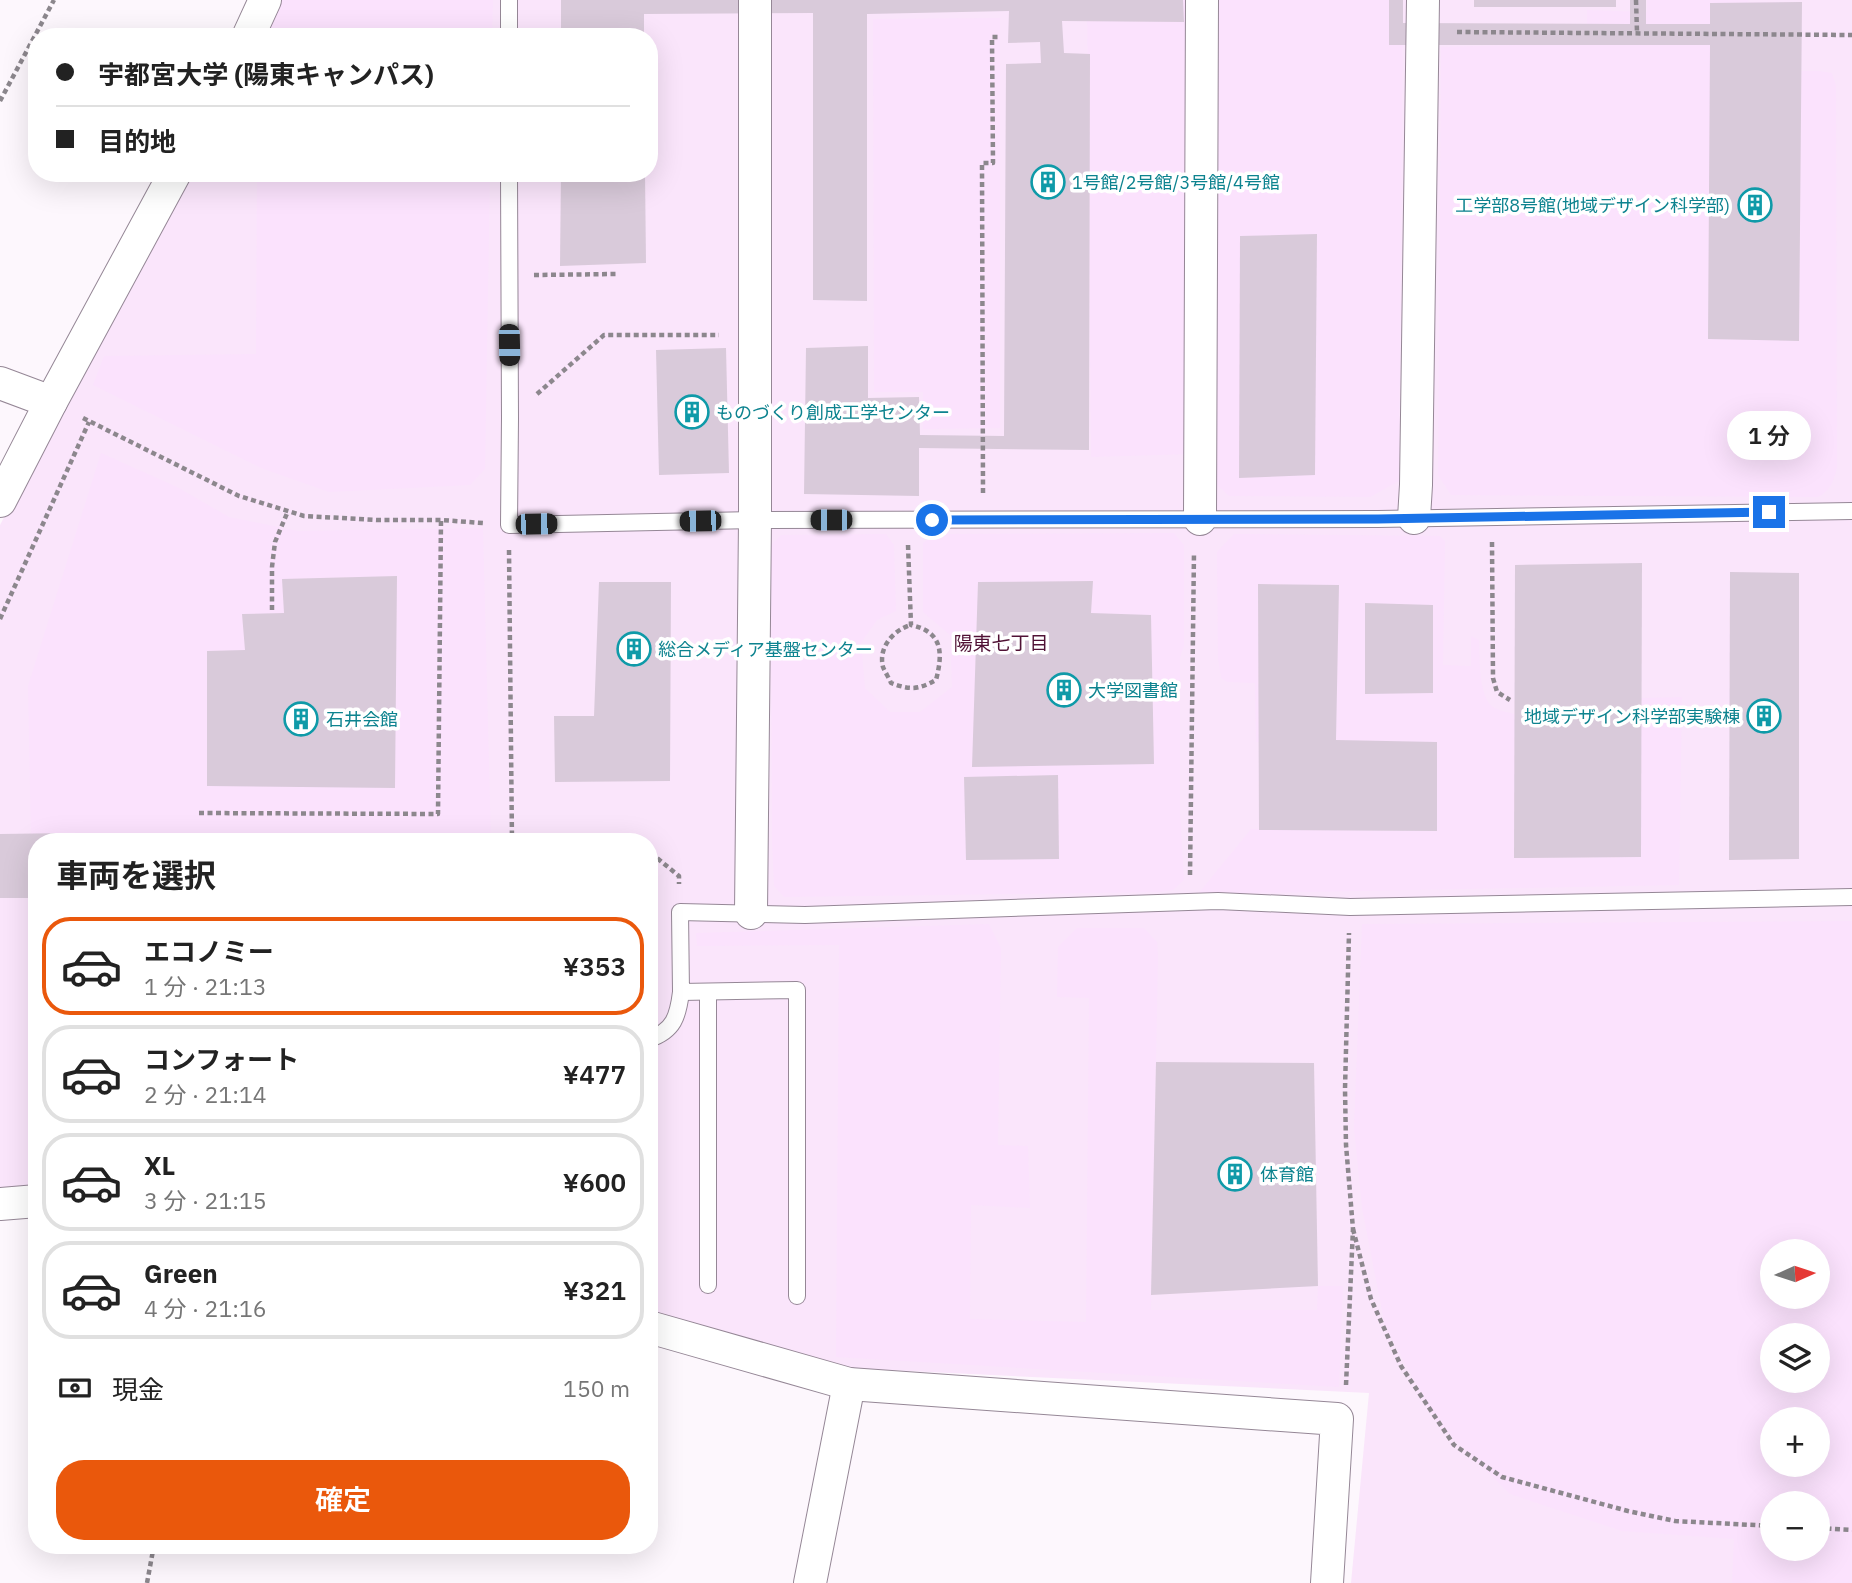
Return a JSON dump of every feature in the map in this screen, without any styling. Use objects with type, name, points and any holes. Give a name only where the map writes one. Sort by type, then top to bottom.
[{"type":"street","points":[[252,28],[265,0]]},
{"type":"street","points":[[751,913],[755,520],[755,0]]},
{"type":"street","points":[[1197,519],[1202,0]]},
{"type":"street","points":[[1414,518],[1423,0]]},
{"type":"street","points":[[0,500],[170,182]]},
{"type":"street","points":[[0,383],[51,402]]},
{"type":"street","points":[[0,1203],[28,1201]]},
{"type":"street","points":[[658,1330],[849,1384],[1338,1419],[1327,1583]]},
{"type":"street","points":[[810,1583],[849,1384]]},
{"type":"lane","points":[[509,0],[509,28]]},
{"type":"lane","points":[[509,182],[509,525],[755,520],[1414,518],[1852,511]]},
{"type":"lane","points":[[658,1036],[674,1024],[681,992],[680,912],[806,915],[1189,901],[1350,907],[1852,897]]},
{"type":"lane","points":[[681,992],[797,990],[797,1296]]},
{"type":"lane","points":[[708,992],[708,1285]]},
{"type":"path","points":[[39,28],[54,0]]},
{"type":"path","points":[[1636,0],[1637,32]]},
{"type":"path","points":[[1452,32],[1852,36]]},
{"type":"path","points":[[983,520],[982,163],[993,163],[992,37],[999,37]]},
{"type":"path","points":[[0,101],[28,49]]},
{"type":"path","points":[[509,276],[617,274]]},
{"type":"path","points":[[510,418],[604,335],[755,335]]},
{"type":"path","points":[[51,402],[239,496],[304,516],[509,525],[512,833]]},
{"type":"path","points":[[0,619],[89,422]]},
{"type":"path","points":[[272,610],[275,542],[288,511]]},
{"type":"path","points":[[1493,517],[1493,678],[1497,692],[1510,700]]},
{"type":"path","points":[[907,519],[911,625]]},
{"type":"path","points":[[1189,901],[1197,519]]},
{"type":"path","points":[[199,813],[438,814],[441,520]]},
{"type":"path","points":[[911,625],[930,634],[940,647],[941,663],[936,680],[924,687],[906,688],[891,682],[883,667],[882,651],[891,637],[901,628],[911,625]]},
{"type":"path","points":[[658,859],[679,876],[680,912]]},
{"type":"path","points":[[1346,1393],[1353,1229],[1346,1145],[1345,1089],[1350,907]]},
{"type":"path","points":[[1353,1229],[1371,1299],[1401,1366],[1454,1445],[1502,1477],[1628,1511],[1675,1521],[1760,1525]]},
{"type":"path","points":[[1830,1529],[1852,1530]]},
{"type":"path","points":[[147,1583],[152,1554]]},
{"type":"shaded area","points":[[275,0],[1852,0],[1852,1583],[1351,1583],[1369,1393],[824,1367],[658,1318],[658,833],[28,833],[28,1187],[0,1189],[0,525],[182,182],[658,182],[658,28],[262,28]]},
{"type":"shaded area","points":[[278,0],[493,0],[492,28],[265,28]]},
{"type":"shaded area","points":[[1087,0],[1190,0],[1191,454],[1091,457]]},
{"type":"shaded area","points":[[1216,0],[1403,0],[1399,481],[1370,497],[1229,496],[1214,482]]},
{"type":"shaded area","points":[[1647,0],[1802,2],[1801,71],[1832,73],[1836,86],[1837,468],[1833,481],[1818,497],[1451,495],[1438,475],[1441,47],[1587,43],[1587,10],[1647,12]]},
{"type":"shaded area","points":[[1000,18],[1000,428],[923,429],[923,392],[874,392],[873,19]]},
{"type":"shaded area","points":[[257,182],[490,182],[485,469],[470,485],[329,492],[261,468],[93,385],[104,356],[256,354]]},
{"type":"shaded area","points":[[101,453],[177,487],[229,517],[298,531],[483,528],[491,833],[31,833],[28,686]]},
{"type":"shaded area","points":[[1174,533],[1184,545],[1184,645],[1180,658],[1180,812],[1184,880],[1173,890],[784,897],[774,886],[771,545],[781,535],[886,534],[894,545],[896,611],[877,620],[861,643],[865,688],[890,712],[920,712],[952,687],[950,635],[923,612],[923,543],[936,534]]},
{"type":"shaded area","points":[[1234,534],[1440,536],[1445,541],[1443,665],[1471,666],[1471,636],[1479,640],[1482,686],[1488,702],[1495,708],[1515,714],[1515,858],[1641,857],[1641,698],[1682,697],[1679,885],[1198,894],[1251,829],[1437,831],[1437,743],[1256,742],[1255,683],[1227,682],[1221,678],[1218,658],[1217,552]]},
{"type":"shaded area","points":[[1852,921],[1852,1583],[1732,1583],[1734,1539],[1622,1531],[1510,1494],[1437,1422],[1385,1326],[1362,1208],[1354,1128],[1362,924]]},
{"type":"shaded area","points":[[989,924],[1001,948],[998,1145],[1028,1146],[1030,1208],[971,1205],[970,1319],[1086,1322],[1089,998],[1057,997],[1058,947],[1077,928],[1144,928],[1157,942],[1158,957],[1151,1310],[1317,1310],[1318,1286],[1343,1286],[1339,1387],[836,1357],[839,945],[697,946],[696,933]]},
{"type":"building","name":"1号館/2号館/3号館/4号館","points":[[561,0],[1183,0],[1184,22],[1062,21],[1064,53],[1090,54],[1089,450],[919,448],[919,496],[804,494],[806,348],[868,346],[868,398],[919,397],[920,435],[1004,436],[1006,64],[1041,63],[1040,42],[1008,43],[1009,11],[867,14],[867,301],[813,300],[813,13],[644,14],[644,28],[561,28]]},
{"type":"building","name":"工学部8号館(地域デザイン科学部)","points":[[1389,0],[1403,0],[1403,23],[1630,24],[1630,0],[1646,0],[1646,24],[1710,24],[1710,3],[1802,2],[1799,341],[1708,339],[1710,45],[1389,45]]},
{"type":"building","points":[[1474,0],[1616,0],[1616,7],[1474,7]]},
{"type":"building","points":[[561,182],[645,182],[646,263],[560,266]]},
{"type":"building","points":[[1317,234],[1315,475],[1239,478],[1240,236]]},
{"type":"building","name":"ものづくり創成工学センター","points":[[726,348],[729,473],[659,475],[656,350]]},
{"type":"building","points":[[1642,563],[1641,857],[1514,858],[1515,565]]},
{"type":"building","name":"地域デザイン科学部実験棟","points":[[1730,572],[1799,573],[1799,859],[1729,860]]},
{"type":"building","name":"石井会館","points":[[397,576],[395,788],[207,786],[207,651],[245,650],[242,614],[284,613],[282,579]]},
{"type":"building","name":"大学図書館","points":[[1093,581],[1091,613],[1151,615],[1154,764],[972,767],[978,582]]},
{"type":"building","name":"総合メディア基盤センター","points":[[599,582],[671,582],[670,781],[555,782],[554,716],[594,716]]},
{"type":"building","points":[[1258,584],[1339,585],[1336,740],[1437,742],[1437,831],[1259,830]]},
{"type":"building","points":[[1365,603],[1433,605],[1433,693],[1365,694]]},
{"type":"building","points":[[1058,775],[1059,859],[966,860],[964,777]]},
{"type":"building","points":[[0,834],[28,834],[28,898],[0,898]]},
{"type":"building","name":"体育館","points":[[1156,1062],[1314,1063],[1318,1286],[1151,1295]]},
{"type":"place","name":"1号館/2号館/3号館/4号館","points":[[1048,182]]},
{"type":"place","name":"工学部8号館(地域デザイン科学部)","points":[[1755,205]]},
{"type":"place","name":"ものづくり創成工学センター","points":[[692,412]]},
{"type":"place","name":"総合メディア基盤センター","points":[[634,649]]},
{"type":"place","name":"大学図書館","points":[[1064,690]]},
{"type":"place","name":"地域デザイン科学部実験棟","points":[[1764,716]]},
{"type":"place","name":"石井会館","points":[[301,719]]},
{"type":"place","name":"体育館","points":[[1235,1174]]},
{"type":"district","name":"陽東七丁目","points":[[1001,643]]},
{"type":"route","points":[[932,520],[1378,519],[1769,512]]}]
